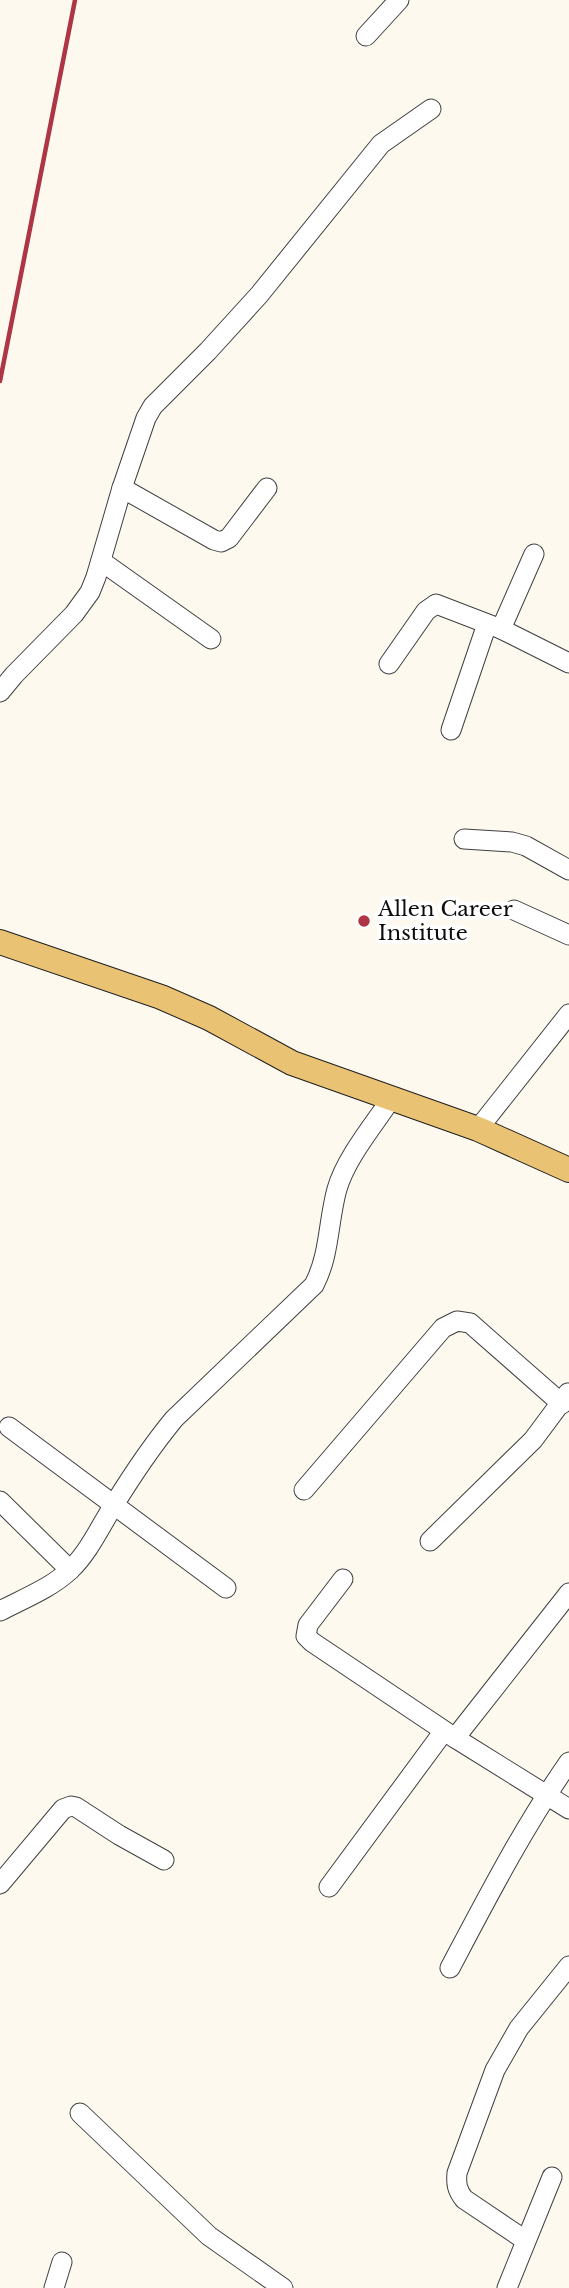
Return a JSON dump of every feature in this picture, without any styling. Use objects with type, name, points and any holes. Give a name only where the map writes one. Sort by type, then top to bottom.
[{"type":"main road","points":[[0,942],[161,997],[209,1018],[292,1063],[478,1129],[569,1170]]},
{"type":"street","points":[[366,36],[400,0]]},
{"type":"street","points":[[0,692],[74,614],[90,592],[122,488],[146,418],[153,406],[259,295],[381,144],[431,109]]},
{"type":"street","points":[[122,488],[221,542],[229,538],[267,488]]},
{"type":"street","points":[[451,730],[494,626],[534,554]]},
{"type":"street","points":[[101,561],[211,639]]},
{"type":"street","points":[[389,664],[430,606],[442,605],[494,626],[569,663]]},
{"type":"street","points":[[464,839],[512,842],[526,846],[569,870]]},
{"type":"street","points":[[514,910],[569,935]]},
{"type":"street","points":[[478,1129],[569,1014]]},
{"type":"street","points":[[0,1611],[61,1578],[70,1570],[83,1556],[113,1505],[173,1419],[314,1285],[324,1262],[337,1189],[345,1170],[391,1099]]},
{"type":"street","points":[[304,1490],[448,1324],[462,1321],[470,1323],[565,1398],[533,1440],[430,1541]]},
{"type":"street","points":[[9,1427],[226,1588]]},
{"type":"street","points":[[0,1501],[70,1570]]},
{"type":"street","points":[[343,1579],[308,1625],[306,1636],[450,1735],[569,1809]]},
{"type":"street","points":[[329,1887],[450,1735],[569,1593]]},
{"type":"street","points":[[450,1968],[501,1870],[569,1762]]},
{"type":"street","points":[[0,1884],[64,1809],[71,1806],[164,1860]]},
{"type":"street","points":[[525,2240],[464,2199],[458,2190],[457,2173],[495,2070],[519,2028],[569,1966]]},
{"type":"street","points":[[80,2113],[209,2236],[283,2288]]},
{"type":"street","points":[[507,2288],[552,2177]]},
{"type":"street","points":[[54,2288],[62,2262]]},
{"type":"railway","points":[[0,381],[75,0]]},
{"type":"place","name":"Allen Career Institute","points":[[364,921]]}]
